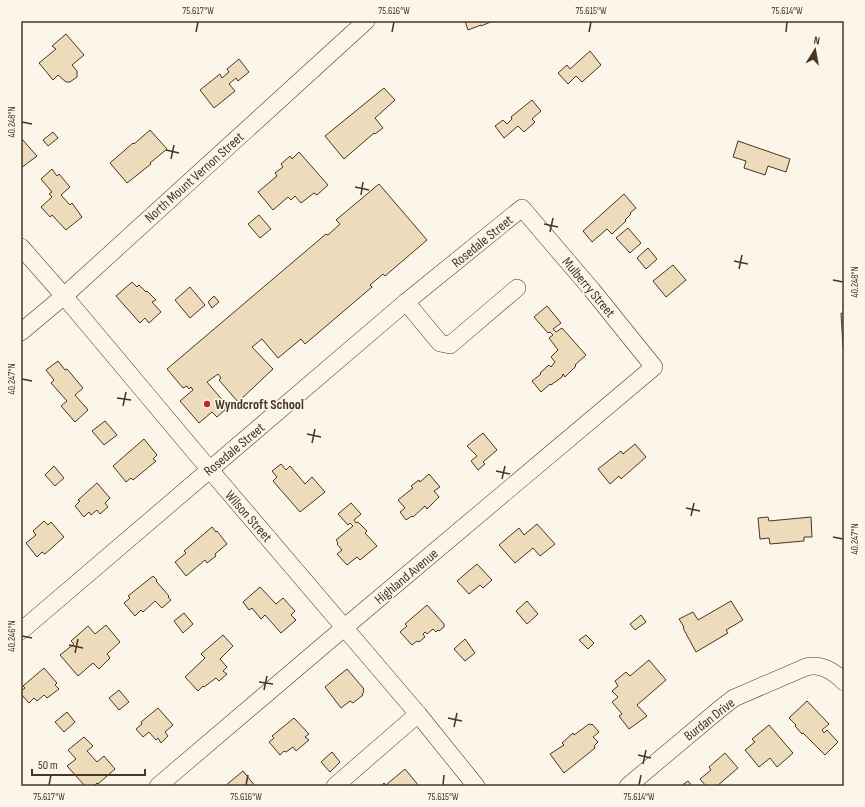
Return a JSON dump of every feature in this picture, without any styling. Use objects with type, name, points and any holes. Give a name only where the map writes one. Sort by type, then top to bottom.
[{"type":"street","name":"North Mount Vernon Street","points":[[21,332],[64,296],[366,21]]},
{"type":"street","name":"Rosedale Street","points":[[21,630],[406,302],[522,208]]},
{"type":"street","name":"Mulberry Street","points":[[522,208],[592,290],[654,367]]},
{"type":"street","name":"Wilson Street","points":[[21,247],[345,627],[476,786]]},
{"type":"street","points":[[406,302],[440,343],[450,345],[517,288]]},
{"type":"street","name":"Highland Avenue","points":[[158,786],[654,367]]},
{"type":"street","name":"Burdan Drive","points":[[628,786],[721,708],[734,698],[744,693],[810,666],[823,667],[834,673],[844,682]]},
{"type":"street","points":[[335,786],[418,714]]},
{"type":"building","points":[[465,21],[493,21],[468,30]]},
{"type":"building","points":[[66,34],[84,55],[72,65],[77,71],[77,77],[70,82],[66,82],[58,75],[53,80],[39,63],[56,49],[52,46]]},
{"type":"building","points":[[590,51],[601,65],[582,82],[576,76],[568,84],[558,73],[567,65],[570,69]]},
{"type":"building","points":[[239,59],[249,72],[238,81],[236,78],[229,84],[235,91],[214,108],[200,90],[220,74],[222,78],[229,72],[227,69]]},
{"type":"building","points":[[384,88],[395,100],[375,118],[383,128],[375,134],[374,133],[344,159],[325,136]]},
{"type":"building","points":[[532,100],[541,111],[532,119],[535,122],[524,132],[518,126],[504,138],[495,126],[503,120],[507,124],[512,119],[511,117]]},
{"type":"building","points":[[150,130],[167,149],[127,183],[110,163]]},
{"type":"building","points":[[53,132],[58,138],[48,146],[43,140]]},
{"type":"building","points":[[21,138],[37,156],[21,168]]},
{"type":"building","points":[[738,141],[790,159],[786,172],[768,166],[765,175],[744,168],[746,161],[733,157]]},
{"type":"building","points":[[299,152],[328,185],[317,195],[314,193],[301,203],[295,196],[291,200],[288,197],[273,210],[258,192],[277,176],[275,173],[283,167],[281,164],[290,156],[292,159]]},
{"type":"building","points":[[52,169],[57,176],[59,174],[70,187],[61,195],[70,205],[72,203],[82,217],[66,230],[52,215],[50,217],[41,207],[52,197],[49,194],[52,192],[41,179]]},
{"type":"building","name":"Wyndcroft School","points":[[379,184],[427,240],[385,276],[383,274],[370,285],[372,287],[305,344],[301,339],[278,358],[262,339],[252,347],[273,369],[238,402],[219,380],[221,378],[218,374],[207,382],[224,402],[221,405],[226,409],[217,417],[212,412],[199,423],[180,401],[193,390],[191,387],[189,389],[187,386],[183,388],[167,369],[326,234],[328,235],[340,224],[336,220]]},
{"type":"building","points":[[624,194],[636,208],[630,213],[631,214],[625,220],[626,221],[612,234],[607,229],[592,242],[583,231]]},
{"type":"building","points":[[259,215],[271,229],[260,238],[248,224]]},
{"type":"building","points":[[628,228],[641,243],[630,253],[616,238]]},
{"type":"building","points":[[648,248],[657,259],[646,269],[637,258]]},
{"type":"building","points":[[673,265],[686,280],[666,297],[653,281]]},
{"type":"building","points":[[132,282],[137,287],[139,285],[146,292],[147,291],[156,300],[152,302],[161,312],[149,323],[145,318],[140,323],[116,296]]},
{"type":"building","points":[[190,287],[205,305],[190,318],[175,300]]},
{"type":"building","points":[[214,296],[219,302],[212,308],[208,302]]},
{"type":"building","points":[[547,306],[561,323],[553,329],[556,332],[562,328],[586,355],[565,377],[563,374],[562,377],[551,385],[550,384],[541,392],[532,381],[549,365],[551,367],[555,362],[551,357],[558,350],[549,338],[553,335],[550,332],[548,333],[534,317]]},
{"type":"building","points":[[841,313],[844,314],[844,347],[843,347]]},
{"type":"building","points":[[58,361],[83,388],[75,395],[88,410],[75,422],[61,406],[67,401],[51,383],[54,380],[46,370]]},
{"type":"building","points":[[105,421],[117,435],[104,445],[92,431]]},
{"type":"building","points":[[483,433],[497,450],[483,462],[485,464],[478,470],[471,461],[477,456],[467,446]]},
{"type":"building","points":[[144,439],[157,455],[153,459],[156,461],[133,480],[131,478],[126,482],[113,466]]},
{"type":"building","points":[[635,444],[646,457],[621,479],[619,476],[610,484],[598,469],[621,451],[623,454]]},
{"type":"building","points":[[281,464],[286,470],[290,466],[305,484],[312,477],[325,492],[300,512],[273,481],[277,477],[272,471]]},
{"type":"building","points":[[54,466],[64,478],[55,486],[45,475]]},
{"type":"building","points":[[429,474],[440,487],[434,491],[439,497],[427,509],[425,506],[413,517],[412,516],[406,520],[400,512],[405,508],[398,500],[413,488],[411,486],[419,480],[420,482]]},
{"type":"building","points":[[97,483],[110,498],[105,503],[108,507],[100,514],[97,510],[91,515],[89,512],[84,517],[75,506],[80,501],[78,500]]},
{"type":"building","points":[[351,503],[361,514],[354,520],[367,531],[365,533],[377,546],[360,560],[357,557],[347,565],[337,554],[342,550],[337,544],[338,543],[336,540],[353,526],[350,523],[348,525],[338,514]]},
{"type":"building","points":[[768,517],[769,521],[811,517],[812,537],[804,537],[804,541],[770,544],[769,538],[760,539],[758,518]]},
{"type":"building","points":[[44,521],[48,525],[51,522],[64,537],[45,554],[42,552],[37,557],[26,543],[36,535],[33,531]]},
{"type":"building","points":[[537,524],[555,544],[540,556],[533,548],[515,563],[499,545],[519,528],[524,535]]},
{"type":"building","points":[[212,527],[227,544],[215,554],[216,556],[207,563],[205,560],[186,576],[175,562],[186,553],[184,551]]},
{"type":"building","points":[[477,564],[492,580],[483,588],[480,585],[469,594],[457,581]]},
{"type":"building","points":[[153,576],[171,600],[162,608],[155,601],[143,612],[141,610],[135,616],[124,603],[130,598],[128,596]]},
{"type":"building","points":[[260,587],[276,604],[283,598],[295,611],[291,615],[296,620],[281,633],[265,615],[261,619],[252,608],[249,610],[243,602]]},
{"type":"building","points":[[527,601],[538,614],[527,624],[516,611]]},
{"type":"building","points":[[731,601],[743,620],[726,630],[728,633],[696,652],[679,619],[693,612],[698,620]]},
{"type":"building","points":[[427,605],[444,624],[444,627],[436,632],[433,629],[427,634],[425,632],[423,634],[425,637],[412,645],[400,632],[407,626],[405,624]]},
{"type":"building","points":[[184,613],[193,624],[183,633],[174,621]]},
{"type":"building","points":[[641,615],[646,622],[635,630],[630,624]]},
{"type":"building","points":[[106,625],[120,642],[107,654],[110,658],[99,669],[93,663],[78,676],[60,655],[74,644],[71,641],[88,626],[95,634]]},
{"type":"building","points":[[223,635],[233,646],[220,659],[227,667],[223,671],[227,674],[219,681],[216,678],[198,691],[185,677],[205,658],[201,654]]},
{"type":"building","points":[[586,635],[594,643],[588,649],[579,640]]},
{"type":"building","points":[[465,639],[475,653],[465,661],[454,649]]},
{"type":"building","points":[[649,660],[666,680],[637,705],[647,716],[629,729],[619,716],[622,714],[612,702],[618,697],[612,691],[618,686],[615,681],[626,672],[630,676]]},
{"type":"building","points":[[44,668],[57,683],[55,685],[59,689],[47,698],[44,695],[37,701],[34,698],[29,703],[21,694],[21,691],[25,688],[23,686]]},
{"type":"building","points":[[347,669],[364,689],[364,692],[362,694],[363,695],[353,703],[350,701],[341,708],[325,687]]},
{"type":"building","points":[[119,690],[129,702],[119,710],[109,698]]},
{"type":"building","points":[[807,701],[829,724],[822,730],[824,733],[827,730],[838,742],[825,755],[803,733],[802,734],[789,718]]},
{"type":"building","points":[[158,708],[173,725],[165,732],[168,736],[161,743],[158,738],[156,740],[149,732],[143,737],[136,729],[142,724],[141,722]]},
{"type":"building","points":[[67,712],[75,722],[64,732],[55,722]]},
{"type":"building","points":[[294,718],[309,734],[305,737],[309,740],[296,751],[293,747],[286,752],[284,751],[280,755],[269,742],[274,738],[272,736]]},
{"type":"building","points":[[589,724],[592,724],[599,732],[593,737],[598,742],[594,746],[595,748],[564,773],[550,754],[564,745],[562,743],[573,733],[574,735]]},
{"type":"building","points":[[769,725],[793,753],[777,767],[770,758],[759,767],[745,750],[755,742],[752,739]]},
{"type":"building","points":[[84,737],[93,746],[87,751],[97,762],[104,756],[115,769],[94,786],[85,786],[67,766],[76,759],[68,750]]},
{"type":"building","points":[[332,752],[340,762],[330,772],[321,762]]},
{"type":"building","points":[[725,753],[738,768],[717,786],[706,786],[700,779],[711,770],[709,767]]},
{"type":"building","points":[[405,769],[419,786],[381,786],[384,783],[386,785]]},
{"type":"building","points":[[243,771],[255,786],[225,786]]},
{"type":"building","points":[[688,781],[692,786],[681,786]]},
{"type":"place","name":"Wyndcroft School","points":[[207,404]]}]
